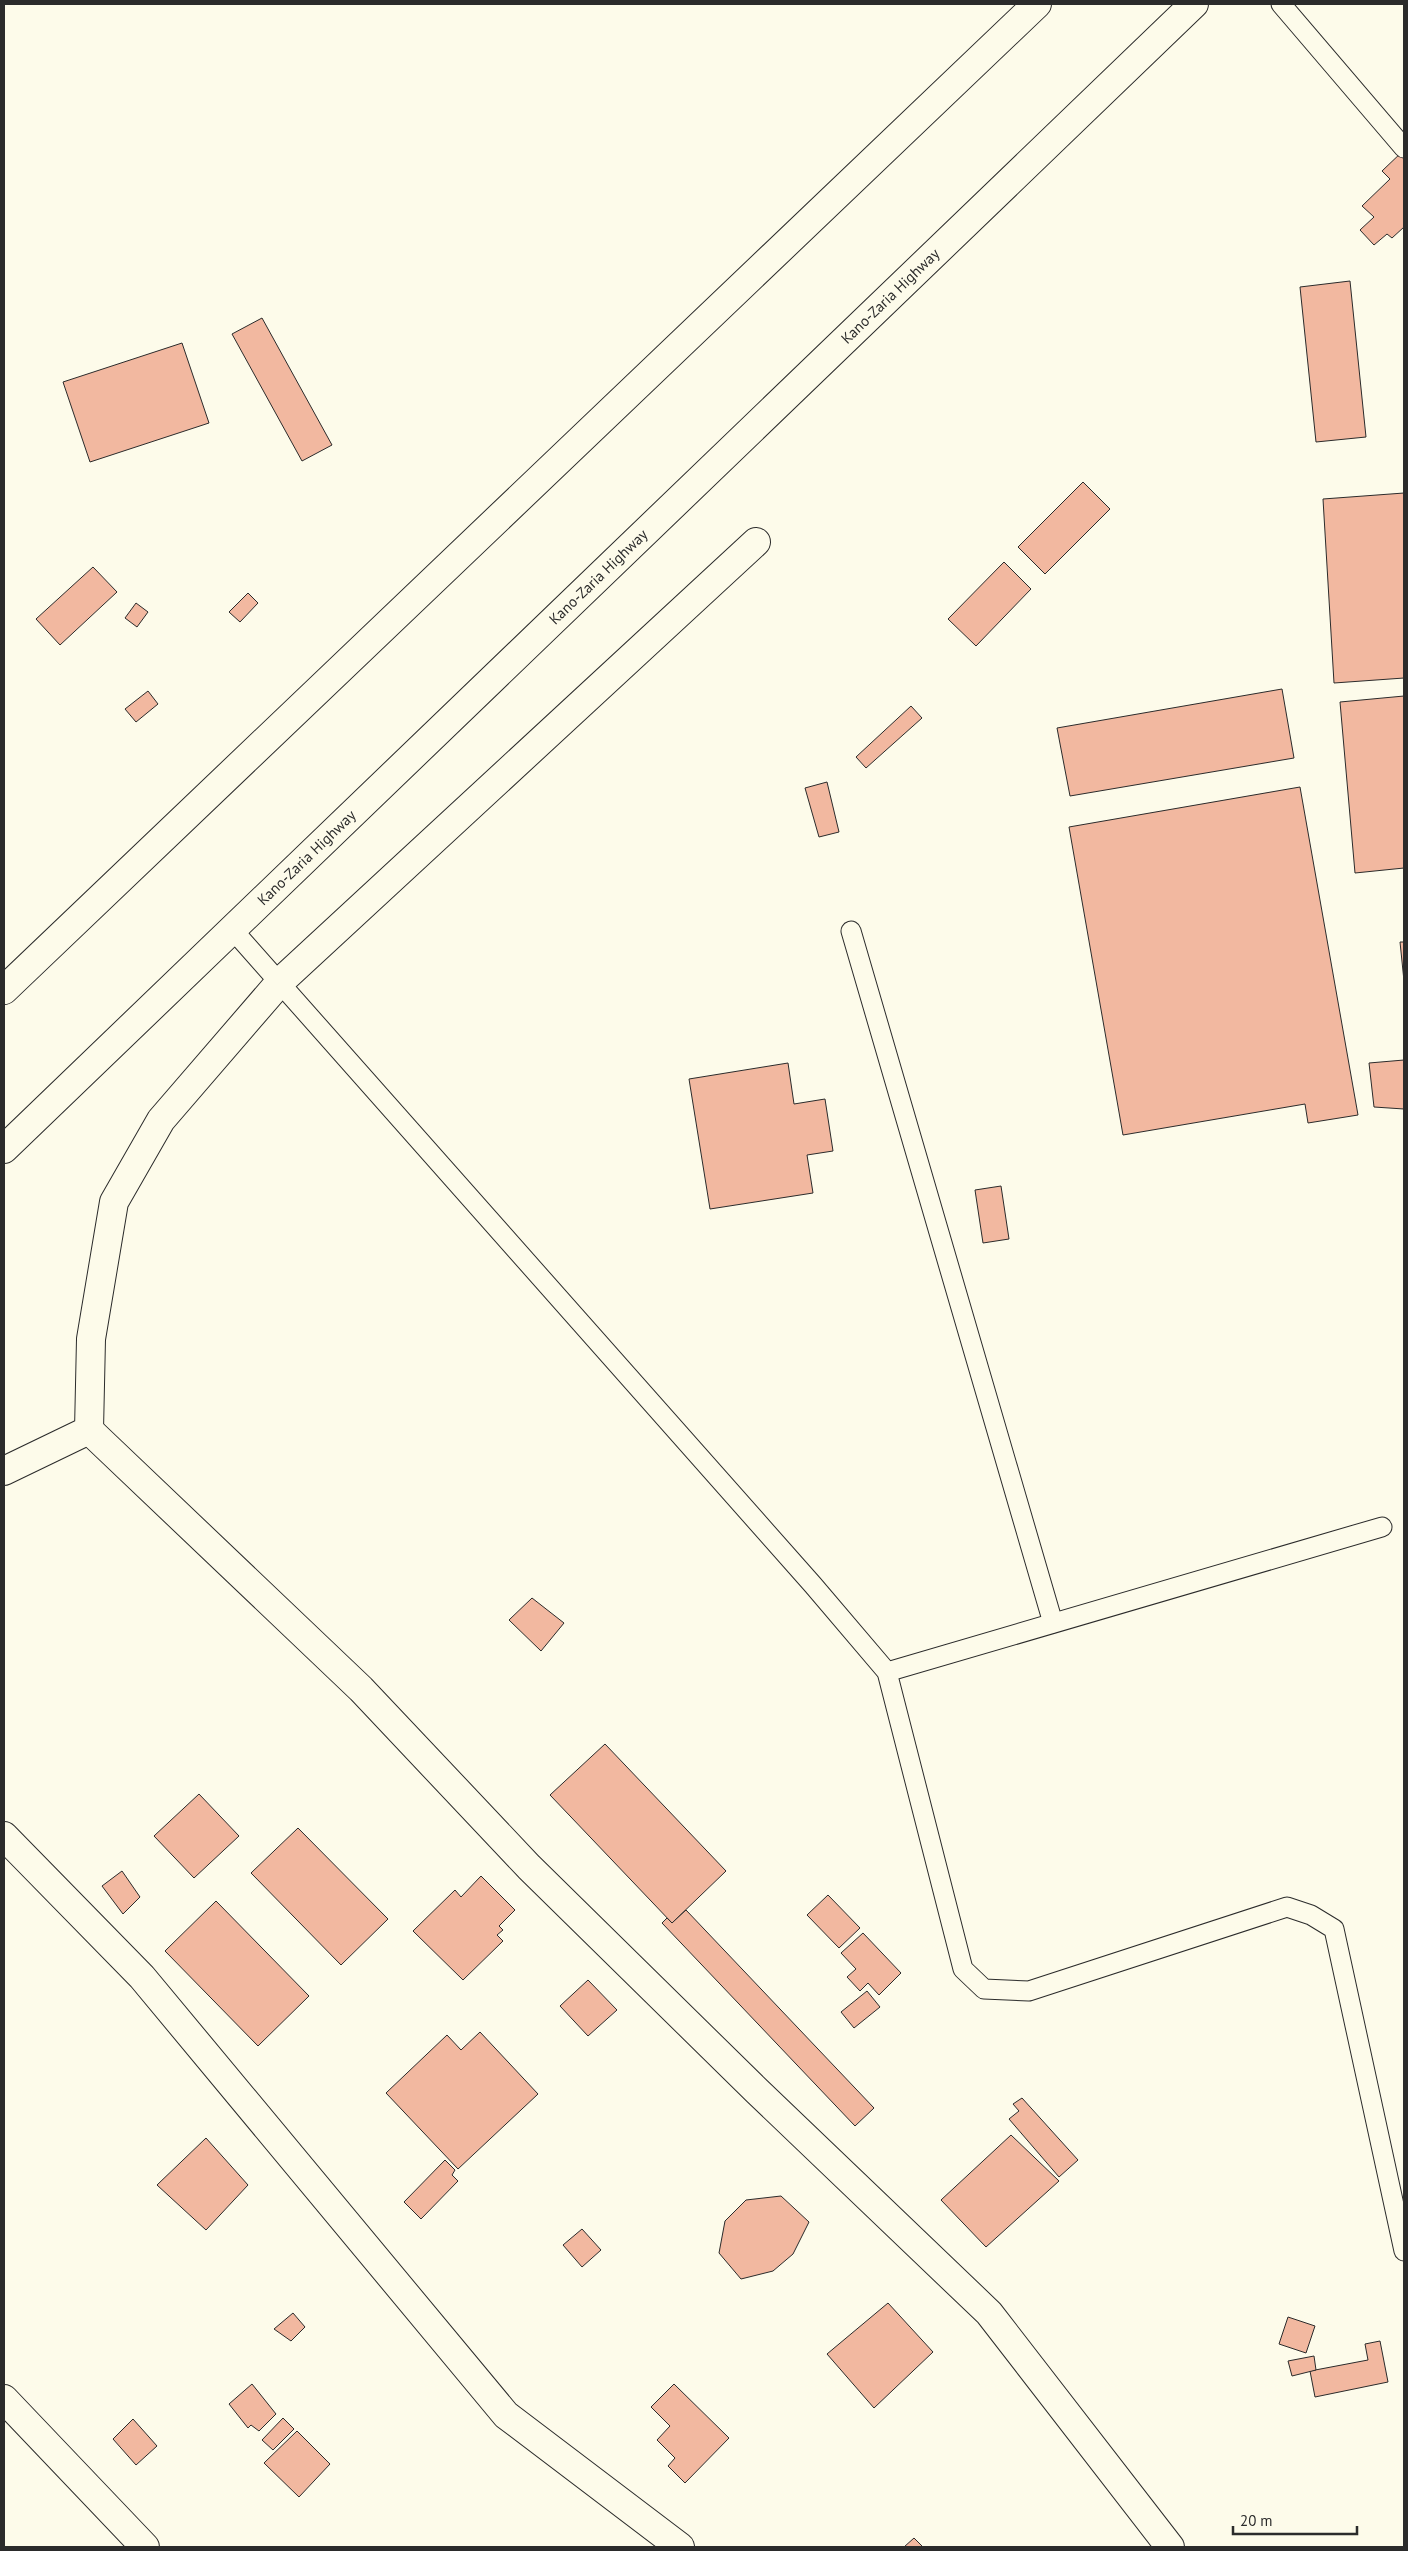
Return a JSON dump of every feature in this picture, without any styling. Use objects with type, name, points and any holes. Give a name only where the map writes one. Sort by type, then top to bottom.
[{"type":"main road","points":[[4,990],[1037,4]]},
{"type":"main road","name":"Kano-Zaria Highway","points":[[4,1149],[1194,4]]},
{"type":"main road","points":[[756,542],[280,982],[161,1120],[114,1202],[91,1339],[89,1430],[361,1689],[529,1867],[757,2091],[989,2313],[1170,2547]]},
{"type":"main road","points":[[4,1471],[89,1430]]},
{"type":"main road","points":[[4,1836],[142,1977],[506,2415],[680,2547]]},
{"type":"main road","points":[[4,2399],[145,2547]]},
{"type":"lane","points":[[1281,4],[1404,148]]},
{"type":"lane","points":[[232,929],[813,1585],[887,1672],[963,1969],[984,1989],[1029,1991],[1287,1907],[1311,1915],[1334,1929],[1404,2251]]},
{"type":"lane","points":[[852,931],[1053,1624]]},
{"type":"lane","points":[[887,1672],[1382,1527]]},
{"type":"building","points":[[1404,150],[1404,227],[1392,238],[1387,234],[1374,245],[1360,230],[1374,217],[1362,206],[1390,179],[1382,171]]},
{"type":"building","points":[[1350,281],[1366,437],[1316,442],[1300,287]]},
{"type":"building","points":[[262,318],[332,445],[302,461],[232,334]]},
{"type":"building","points":[[182,343],[209,423],[90,462],[63,382]]},
{"type":"building","points":[[1083,482],[1110,509],[1045,574],[1018,547]]},
{"type":"building","points":[[1404,493],[1404,678],[1334,683],[1323,499]]},
{"type":"building","points":[[1004,562],[1031,589],[976,646],[948,619]]},
{"type":"building","points":[[93,567],[117,592],[60,645],[36,619]]},
{"type":"building","points":[[248,593],[258,603],[240,622],[229,612]]},
{"type":"building","points":[[136,603],[148,612],[137,627],[125,618]]},
{"type":"building","points":[[1282,689],[1294,758],[1070,796],[1057,728]]},
{"type":"building","points":[[148,691],[158,704],[136,722],[125,709]]},
{"type":"building","points":[[1404,696],[1404,868],[1355,873],[1340,702]]},
{"type":"building","points":[[911,706],[922,718],[866,768],[856,757]]},
{"type":"building","points":[[827,782],[839,832],[819,837],[805,788]]},
{"type":"building","points":[[1300,787],[1358,1115],[1308,1123],[1305,1104],[1123,1135],[1069,827]]},
{"type":"building","points":[[1400,942],[1404,942],[1404,981]]},
{"type":"building","points":[[1404,1060],[1404,1109],[1374,1107],[1369,1063]]},
{"type":"building","points":[[788,1063],[794,1104],[825,1099],[833,1151],[807,1155],[813,1193],[710,1209],[689,1079]]},
{"type":"building","points":[[1001,1186],[1009,1239],[983,1243],[975,1190]]},
{"type":"building","points":[[532,1598],[564,1623],[541,1651],[509,1620]]},
{"type":"building","points":[[605,1744],[726,1871],[672,1923],[550,1795]]},
{"type":"building","points":[[199,1794],[239,1836],[194,1878],[154,1836]]},
{"type":"building","points":[[298,1828],[388,1919],[341,1965],[251,1873]]},
{"type":"building","points":[[122,1871],[140,1897],[123,1914],[102,1886]]},
{"type":"building","points":[[481,1876],[515,1910],[499,1926],[503,1930],[497,1935],[503,1941],[463,1980],[413,1931],[455,1890],[461,1897]]},
{"type":"building","points":[[828,1895],[860,1928],[839,1948],[807,1915]]},
{"type":"building","points":[[216,1901],[309,1996],[258,2046],[165,1951]]},
{"type":"building","points":[[686,1910],[874,2108],[855,2126],[662,1923],[667,1918],[672,1923]]},
{"type":"building","points":[[863,1933],[901,1973],[879,1995],[868,1983],[860,1991],[847,1977],[856,1969],[841,1953]]},
{"type":"building","points":[[588,1980],[617,2010],[588,2036],[560,2006]]},
{"type":"building","points":[[867,1991],[880,2007],[854,2028],[841,2012]]},
{"type":"building","points":[[480,2032],[538,2094],[458,2169],[386,2093],[447,2035],[461,2050]]},
{"type":"building","points":[[1022,2098],[1078,2160],[1059,2177],[1009,2119],[1019,2111],[1013,2104]]},
{"type":"building","points":[[1011,2135],[1059,2181],[986,2247],[941,2200]]},
{"type":"building","points":[[206,2138],[248,2185],[206,2230],[157,2185]]},
{"type":"building","points":[[445,2160],[455,2170],[452,2175],[458,2181],[421,2219],[404,2202]]},
{"type":"building","points":[[781,2196],[809,2222],[793,2254],[773,2271],[741,2279],[719,2253],[725,2221],[746,2200]]},
{"type":"building","points":[[582,2229],[601,2250],[582,2267],[563,2245]]},
{"type":"building","points":[[888,2303],[933,2352],[874,2408],[827,2354]]},
{"type":"building","points":[[293,2313],[305,2327],[291,2341],[274,2329]]},
{"type":"building","points":[[1288,2317],[1315,2326],[1306,2353],[1279,2344]]},
{"type":"building","points":[[1380,2341],[1388,2382],[1315,2397],[1310,2371],[1368,2360],[1365,2344]]},
{"type":"building","points":[[1314,2356],[1316,2370],[1292,2376],[1288,2361]]},
{"type":"building","points":[[252,2384],[276,2414],[259,2431],[251,2425],[248,2428],[229,2404]]},
{"type":"building","points":[[674,2384],[729,2438],[685,2483],[668,2466],[675,2458],[657,2440],[670,2426],[651,2407]]},
{"type":"building","points":[[283,2418],[294,2429],[273,2450],[262,2440]]},
{"type":"building","points":[[133,2419],[157,2446],[136,2465],[113,2439]]},
{"type":"building","points":[[297,2431],[330,2464],[299,2497],[264,2463]]},
{"type":"building","points":[[914,2538],[923,2547],[904,2547]]}]
